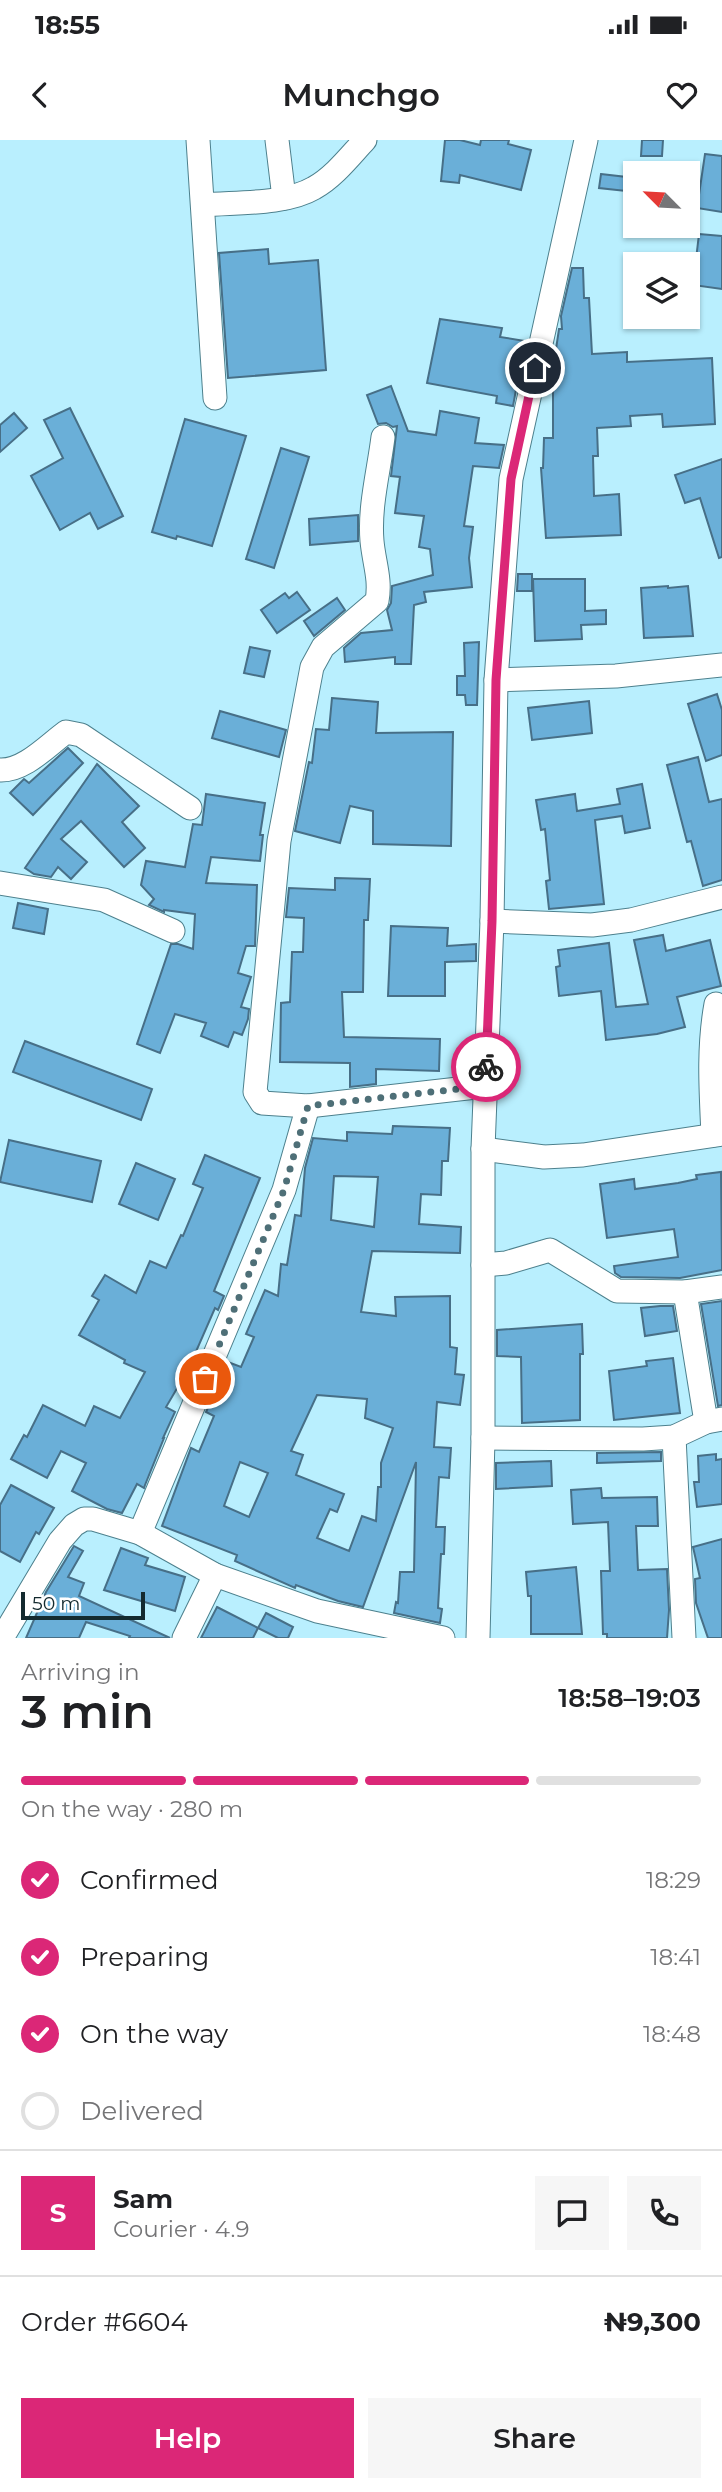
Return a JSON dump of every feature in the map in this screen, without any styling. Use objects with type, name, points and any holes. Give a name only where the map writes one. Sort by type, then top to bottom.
[{"type":"street","points":[[198,140],[215,398]]},
{"type":"street","points":[[277,140],[284,198]]},
{"type":"street","points":[[203,205],[284,198],[313,189],[365,140]]},
{"type":"street","points":[[478,1638],[483,1438],[483,1149],[492,921],[496,680],[511,479],[586,140]]},
{"type":"street","points":[[383,437],[372,541],[379,576],[379,593],[373,606],[323,647],[312,667],[279,841],[255,1092],[262,1103],[308,1106],[485,1086]]},
{"type":"street","points":[[496,680],[616,676],[722,665]]},
{"type":"street","points":[[0,770],[9,770],[23,764],[66,732],[81,735],[190,808]]},
{"type":"street","points":[[0,883],[104,900],[173,931]]},
{"type":"street","points":[[492,921],[592,925],[631,920],[722,897]]},
{"type":"street","points":[[483,1149],[544,1157],[583,1155],[717,1135],[709,1065],[710,1033],[716,1004]]},
{"type":"street","points":[[140,1533],[284,1190],[308,1106]]},
{"type":"street","points":[[482,1265],[506,1263],[550,1250],[617,1291],[685,1292],[722,1287]]},
{"type":"street","points":[[483,1438],[674,1437],[714,1420],[685,1292]]},
{"type":"street","points":[[674,1437],[684,1638]]},
{"type":"street","points":[[2,1638],[9,1610],[60,1541],[74,1525],[84,1519],[140,1533],[215,1575],[335,1627],[443,1638]]},
{"type":"street","points":[[184,1638],[215,1575]]},
{"type":"building","points":[[445,140],[460,140],[480,145],[481,140],[509,140],[508,144],[531,150],[521,190],[460,175],[459,183],[441,181]]},
{"type":"building","points":[[642,140],[663,140],[662,156],[641,156]]},
{"type":"building","points":[[705,154],[722,156],[722,212],[700,208]]},
{"type":"building","points":[[601,174],[623,177],[623,191],[599,188]]},
{"type":"building","points":[[700,234],[722,236],[722,289],[700,286],[700,252],[697,252]]},
{"type":"building","points":[[268,249],[269,264],[318,260],[326,370],[228,378],[219,253]]},
{"type":"building","points":[[572,268],[583,268],[584,298],[589,298],[592,354],[627,352],[627,362],[712,358],[715,424],[663,427],[662,414],[630,416],[631,426],[597,428],[598,456],[593,456],[594,496],[619,494],[621,535],[546,538],[541,468],[544,438],[553,438],[553,356],[559,329],[562,329],[561,316]]},
{"type":"building","points":[[440,319],[502,328],[500,337],[525,341],[513,406],[496,403],[497,396],[427,383]]},
{"type":"building","points":[[391,386],[408,431],[436,435],[440,411],[479,418],[475,443],[504,445],[499,468],[473,466],[464,526],[473,527],[469,558],[472,587],[424,592],[426,602],[414,605],[411,664],[395,664],[395,657],[345,662],[344,648],[361,633],[392,630],[387,610],[391,603],[392,586],[433,575],[430,549],[419,547],[424,516],[395,513],[400,477],[391,476],[397,426],[378,424],[367,395]]},
{"type":"building","points":[[70,408],[123,516],[98,529],[90,513],[60,530],[31,476],[63,458],[44,420]]},
{"type":"building","points":[[14,413],[27,428],[0,452],[0,425]]},
{"type":"building","points":[[185,419],[246,436],[212,546],[152,532]]},
{"type":"building","points":[[281,448],[309,457],[274,568],[246,559]]},
{"type":"building","points":[[722,459],[722,557],[719,558],[700,498],[685,503],[675,475]]},
{"type":"building","points":[[358,515],[358,541],[310,545],[309,519]]},
{"type":"building","points":[[518,574],[532,574],[532,591],[517,591]]},
{"type":"building","points":[[533,579],[585,579],[585,611],[606,610],[606,624],[581,625],[582,639],[535,641]]},
{"type":"building","points":[[688,586],[693,636],[644,638],[641,588]]},
{"type":"building","points":[[297,592],[310,610],[277,633],[261,610],[285,593],[289,598]]},
{"type":"building","points":[[337,598],[345,610],[314,636],[304,621]]},
{"type":"building","points":[[479,642],[477,705],[466,705],[465,695],[457,695],[457,676],[465,676],[464,643]]},
{"type":"building","points":[[250,647],[270,651],[264,677],[244,673]]},
{"type":"building","points":[[717,694],[722,710],[722,755],[706,761],[688,704]]},
{"type":"building","points":[[332,698],[378,702],[376,733],[453,732],[451,846],[373,844],[373,811],[350,806],[340,843],[295,831],[309,762],[312,763],[316,729],[329,730]]},
{"type":"building","points":[[589,701],[592,733],[532,740],[528,708]]},
{"type":"building","points":[[220,711],[286,730],[279,757],[212,738]]},
{"type":"building","points":[[68,748],[83,763],[33,815],[10,793],[24,779],[29,783]]},
{"type":"building","points":[[698,757],[709,802],[722,799],[722,880],[703,886],[691,841],[687,842],[667,765]]},
{"type":"building","points":[[97,764],[139,806],[122,822],[145,848],[124,867],[81,821],[61,839],[87,862],[71,879],[58,867],[51,877],[34,874],[25,868]]},
{"type":"building","points":[[642,784],[650,828],[625,833],[622,816],[595,820],[604,904],[549,909],[546,881],[550,880],[545,829],[541,830],[536,800],[575,794],[577,811],[620,804],[617,789]]},
{"type":"building","points":[[206,794],[265,803],[260,835],[263,835],[260,861],[211,857],[206,883],[257,885],[255,946],[246,946],[238,973],[251,977],[241,1007],[249,1009],[248,1019],[242,1035],[234,1032],[228,1047],[201,1036],[206,1023],[175,1014],[160,1053],[137,1044],[171,944],[193,949],[195,914],[164,912],[149,905],[154,899],[141,885],[146,861],[185,867],[193,824],[202,825]]},
{"type":"building","points":[[335,878],[370,879],[368,920],[364,920],[363,992],[342,992],[344,1037],[440,1039],[439,1071],[376,1069],[376,1084],[350,1087],[350,1063],[280,1062],[281,1003],[290,1002],[292,952],[303,952],[304,918],[286,917],[289,888],[335,890]]},
{"type":"building","points":[[18,903],[48,909],[44,934],[13,928]]},
{"type":"building","points":[[391,926],[448,928],[447,946],[476,944],[476,961],[445,962],[445,996],[388,996]]},
{"type":"building","points":[[663,935],[666,951],[710,940],[721,986],[677,997],[685,1027],[657,1034],[606,1040],[601,991],[559,996],[556,967],[560,966],[558,950],[609,943],[616,1007],[648,1004],[634,940]]},
{"type":"building","points":[[25,1041],[152,1089],[141,1120],[13,1072]]},
{"type":"building","points":[[393,1126],[450,1128],[448,1161],[442,1161],[441,1195],[421,1194],[419,1224],[461,1227],[460,1253],[372,1251],[361,1312],[396,1316],[395,1297],[450,1296],[450,1347],[457,1348],[455,1374],[464,1375],[460,1405],[437,1402],[434,1447],[451,1448],[449,1478],[439,1477],[436,1527],[445,1527],[438,1608],[442,1609],[440,1623],[394,1613],[396,1602],[398,1603],[400,1572],[414,1572],[416,1462],[363,1607],[296,1585],[295,1588],[235,1561],[237,1555],[162,1526],[191,1448],[199,1452],[214,1416],[206,1412],[228,1362],[241,1367],[254,1337],[246,1334],[265,1290],[278,1296],[281,1264],[287,1265],[295,1215],[301,1216],[305,1168],[313,1138],[347,1141],[347,1132],[392,1134]],"holes":[[[334,1176],[378,1177],[374,1227],[331,1220]],[[317,1395],[367,1399],[365,1418],[393,1428],[381,1463],[376,1521],[362,1516],[349,1551],[317,1538],[330,1509],[337,1512],[344,1494],[296,1475],[303,1455],[291,1451]],[[240,1462],[268,1473],[249,1517],[224,1506]]]},
{"type":"building","points":[[9,1140],[101,1161],[92,1202],[0,1182]]},
{"type":"building","points":[[205,1155],[260,1178],[214,1291],[224,1296],[218,1310],[215,1308],[181,1386],[179,1385],[166,1407],[175,1412],[144,1488],[137,1484],[122,1513],[107,1509],[72,1491],[86,1463],[61,1451],[47,1478],[11,1459],[24,1435],[27,1437],[43,1405],[85,1426],[94,1406],[120,1418],[145,1372],[124,1363],[125,1360],[79,1335],[99,1300],[92,1296],[105,1275],[136,1293],[150,1261],[166,1268],[203,1188],[193,1184]]},
{"type":"building","points":[[136,1163],[175,1179],[158,1220],[119,1204]]},
{"type":"building","points":[[721,1172],[722,1270],[680,1278],[621,1277],[615,1273],[614,1266],[678,1257],[674,1229],[607,1238],[600,1184],[634,1179],[635,1189],[678,1183],[697,1179],[696,1175]]},
{"type":"building","points":[[722,1301],[722,1405],[718,1406],[701,1304]]},
{"type":"building","points":[[673,1306],[677,1331],[645,1336],[641,1308]]},
{"type":"building","points":[[582,1324],[580,1420],[522,1423],[521,1357],[497,1356],[497,1330]]},
{"type":"building","points":[[673,1358],[680,1413],[614,1420],[609,1371],[647,1366],[646,1361]]},
{"type":"building","points":[[661,1452],[661,1461],[597,1463],[597,1453]]},
{"type":"building","points":[[716,1454],[716,1460],[722,1459],[722,1504],[697,1507],[694,1482],[699,1482],[698,1456]]},
{"type":"building","points":[[551,1461],[552,1486],[496,1489],[496,1463]]},
{"type":"building","points":[[11,1485],[54,1508],[39,1534],[36,1532],[20,1562],[0,1551],[0,1505]]},
{"type":"building","points":[[601,1488],[602,1498],[657,1497],[658,1526],[636,1526],[638,1570],[667,1569],[667,1638],[607,1638],[607,1634],[603,1634],[601,1571],[610,1571],[608,1522],[573,1524],[571,1490]]},
{"type":"building","points":[[722,1539],[722,1638],[708,1638],[696,1603],[695,1579],[700,1578],[693,1547]]},
{"type":"building","points":[[74,1546],[83,1551],[68,1577],[84,1583],[79,1596],[170,1638],[129,1638],[130,1636],[86,1622],[79,1638],[26,1638],[46,1592]]},
{"type":"building","points":[[121,1548],[148,1558],[145,1565],[185,1577],[175,1611],[104,1590]]},
{"type":"building","points":[[576,1567],[582,1634],[531,1634],[531,1596],[528,1596],[526,1572]]},
{"type":"building","points":[[217,1607],[258,1628],[253,1638],[201,1638]]},
{"type":"building","points":[[266,1613],[293,1627],[288,1638],[278,1638],[258,1628]]},
{"type":"way so far","points":[[205,1379],[284,1190],[308,1106],[485,1086],[486,1067]]},
{"type":"route","points":[[486,1067],[492,921],[496,680],[511,479],[535,368]]}]
